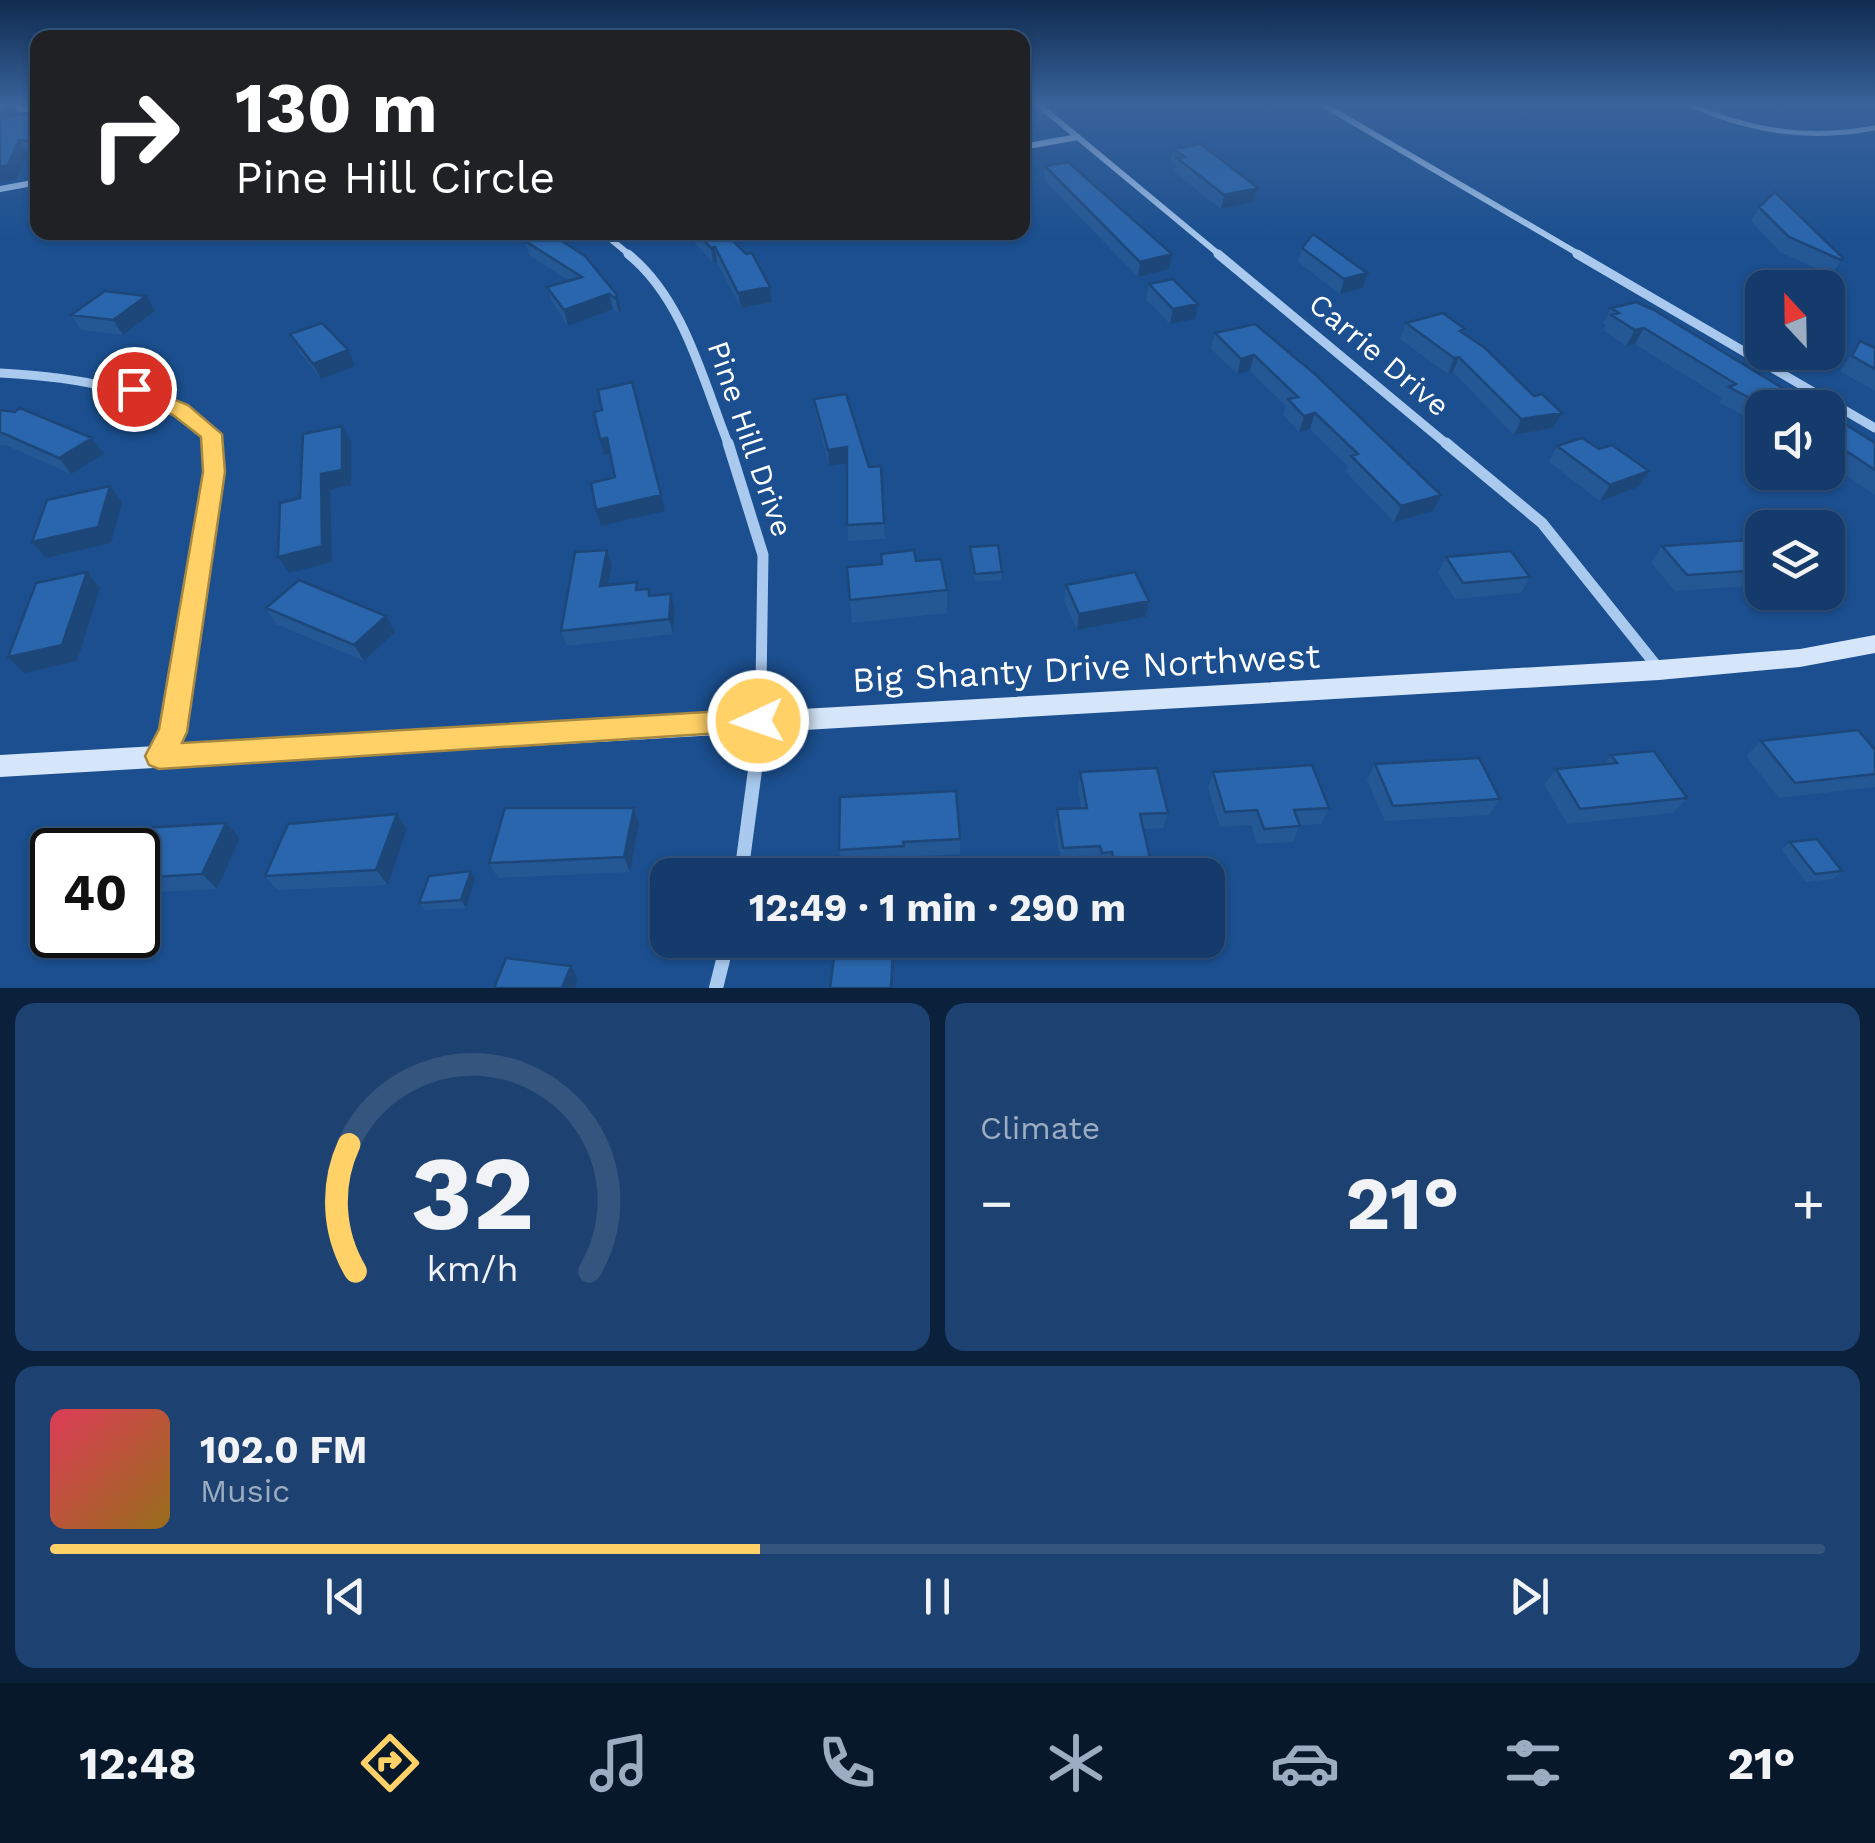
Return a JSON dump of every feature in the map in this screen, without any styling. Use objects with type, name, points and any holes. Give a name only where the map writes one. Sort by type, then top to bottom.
[{"type":"street","name":"Carrie Drive","points":[[1095,151],[1542,523],[1659,670]]},
{"type":"street","points":[[1403,151],[1875,428]]},
{"type":"street","points":[[0,189],[30,183]]},
{"type":"street","name":"Pine Hill Drive","points":[[613,240],[665,292],[753,514],[763,555],[765,615],[752,801],[744,858]]},
{"type":"street","points":[[0,373],[66,375],[134,389],[180,410],[211,434],[214,472],[173,732],[159,756]]},
{"type":"street","name":"Big Shanty Drive Northwest","points":[[0,766],[1659,670],[1800,658],[1875,644]]},
{"type":"street","points":[[716,988],[724,958]]},
{"type":"building","points":[[0,151],[14,151],[8,165],[0,167]]},
{"type":"building","points":[[1176,151],[1210,151],[1258,188],[1224,195],[1177,158],[1185,157]]},
{"type":"building","points":[[1068,162],[1172,254],[1140,262],[1045,166]]},
{"type":"building","points":[[1775,192],[1841,260],[1789,237],[1759,207]]},
{"type":"building","points":[[1313,234],[1367,273],[1344,279],[1302,248]]},
{"type":"building","points":[[560,240],[585,256],[617,295],[615,298],[609,294],[564,310],[547,287],[582,277],[525,241]]},
{"type":"building","points":[[704,240],[732,240],[746,254],[752,253],[770,287],[738,293],[715,247]]},
{"type":"building","points":[[1173,279],[1198,304],[1173,309],[1149,284]]},
{"type":"building","points":[[105,291],[146,296],[113,320],[71,315]]},
{"type":"building","points":[[1636,302],[1654,310],[1745,365],[1745,370],[1753,370],[1784,389],[1745,390],[1745,396],[1729,387],[1736,384],[1644,328],[1635,330],[1611,315],[1619,313],[1611,308]]},
{"type":"building","points":[[1443,313],[1465,329],[1460,331],[1485,348],[1534,396],[1542,394],[1562,413],[1521,419],[1459,357],[1454,358],[1406,323]]},
{"type":"building","points":[[322,323],[348,350],[313,364],[290,334]]},
{"type":"building","points":[[1255,324],[1316,375],[1441,495],[1401,506],[1351,456],[1358,454],[1315,413],[1304,416],[1288,399],[1298,397],[1254,355],[1241,359],[1215,333]]},
{"type":"building","points":[[1860,341],[1875,348],[1875,369],[1852,356]]},
{"type":"building","points":[[632,382],[661,495],[596,510],[591,483],[615,477],[607,438],[600,439],[594,412],[602,410],[598,390]]},
{"type":"building","points":[[846,394],[869,467],[881,466],[884,523],[847,525],[847,447],[828,450],[814,399]]},
{"type":"building","points":[[20,408],[92,438],[59,458],[0,432],[0,410],[15,412]]},
{"type":"building","points":[[1845,424],[1875,443],[1875,470],[1845,450]]},
{"type":"building","points":[[342,426],[342,470],[321,474],[322,546],[278,557],[280,503],[300,498],[303,434]]},
{"type":"building","points":[[1582,438],[1599,449],[1612,445],[1649,471],[1610,485],[1557,446]]},
{"type":"building","points":[[110,486],[98,527],[32,542],[47,500]]},
{"type":"building","points":[[1745,540],[1745,571],[1687,575],[1662,546]]},
{"type":"building","points":[[998,545],[1002,572],[975,574],[970,547]]},
{"type":"building","points":[[607,550],[600,586],[637,582],[636,590],[649,589],[649,596],[671,594],[669,619],[561,631],[575,552]]},
{"type":"building","points":[[914,550],[916,561],[941,559],[947,590],[850,600],[847,567],[882,564],[881,554]]},
{"type":"building","points":[[1511,551],[1530,577],[1463,583],[1446,557]]},
{"type":"building","points":[[87,572],[62,645],[8,657],[36,583]]},
{"type":"building","points":[[1135,572],[1149,601],[1079,614],[1066,585]]},
{"type":"building","points":[[299,580],[386,616],[354,645],[266,608]]},
{"type":"building","points":[[1858,730],[1875,750],[1875,774],[1795,783],[1761,741]]},
{"type":"building","points":[[1654,751],[1687,798],[1580,809],[1556,769],[1617,763],[1611,755]]},
{"type":"building","points":[[1479,758],[1500,799],[1393,806],[1375,764]]},
{"type":"building","points":[[1312,765],[1329,808],[1294,810],[1300,826],[1264,829],[1257,810],[1225,812],[1213,772]]},
{"type":"building","points":[[1157,768],[1168,813],[1140,814],[1150,858],[1113,858],[1112,852],[1102,853],[1100,846],[1063,848],[1057,809],[1087,808],[1080,772]]},
{"type":"building","points":[[956,791],[960,839],[839,850],[840,797]]},
{"type":"building","points":[[505,808],[634,808],[624,857],[489,863]]},
{"type":"building","points":[[397,814],[376,870],[265,876],[288,824]]},
{"type":"building","points":[[226,823],[202,874],[160,877],[160,828],[144,828]]},
{"type":"building","points":[[1817,839],[1842,871],[1815,874],[1790,842]]},
{"type":"building","points":[[471,871],[461,900],[419,903],[429,876]]},
{"type":"building","points":[[506,958],[571,966],[562,988],[494,988]]},
{"type":"building","points":[[834,958],[893,958],[891,988],[830,988]]},
{"type":"route","points":[[134,389],[180,410],[211,434],[214,472],[173,732],[159,756],[758,721]]}]
